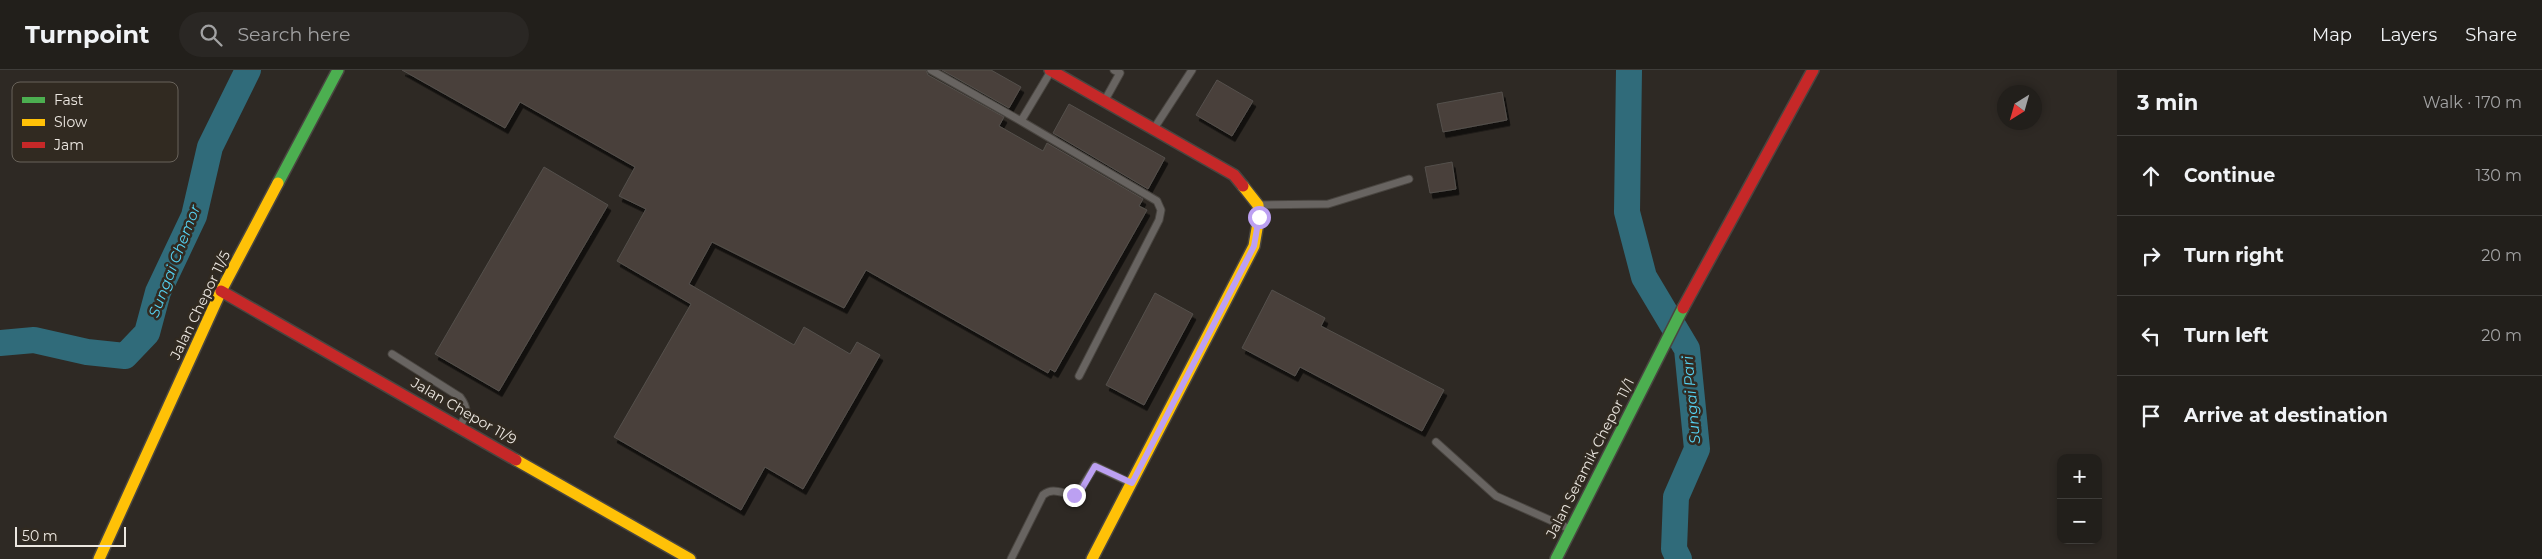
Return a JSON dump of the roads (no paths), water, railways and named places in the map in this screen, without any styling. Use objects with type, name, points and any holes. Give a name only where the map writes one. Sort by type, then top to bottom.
[{"type":"street","name":"Jalan Chepor 11/5","points":[[99,559],[222,291],[338,70]]},
{"type":"street","name":"Jalan Seramik Chepor 11/1","points":[[1556,559],[1692,289],[1814,70]]},
{"type":"street","points":[[1056,71],[1234,175],[1258,205],[1259,217],[1254,246],[1092,559]]},
{"type":"street","name":"Jalan Chepor 11/9","points":[[222,291],[690,559]]},
{"type":"lane","points":[[930,70],[1157,201],[1161,210],[1159,220],[1079,376]]},
{"type":"lane","points":[[1155,128],[1192,70]]},
{"type":"lane","points":[[1021,122],[1056,71]]},
{"type":"lane","points":[[1105,100],[1118,71]]},
{"type":"lane","points":[[1258,205],[1328,204],[1409,179]]},
{"type":"lane","points":[[392,354],[460,397],[466,406],[467,414],[460,426]]},
{"type":"lane","points":[[1436,442],[1496,496],[1570,530]]},
{"type":"lane","points":[[1011,559],[1043,495],[1048,491],[1054,490],[1077,495],[1095,466],[1132,483]]},
{"type":"waterway","name":"Sungai Chemor","points":[[0,343],[34,340],[87,352],[125,356],[147,333],[158,292],[194,216],[210,147],[248,70]]},
{"type":"waterway","name":"Sungai Pari","points":[[1629,70],[1627,212],[1644,277],[1687,349],[1697,449],[1676,497],[1674,549],[1679,559]]}]
